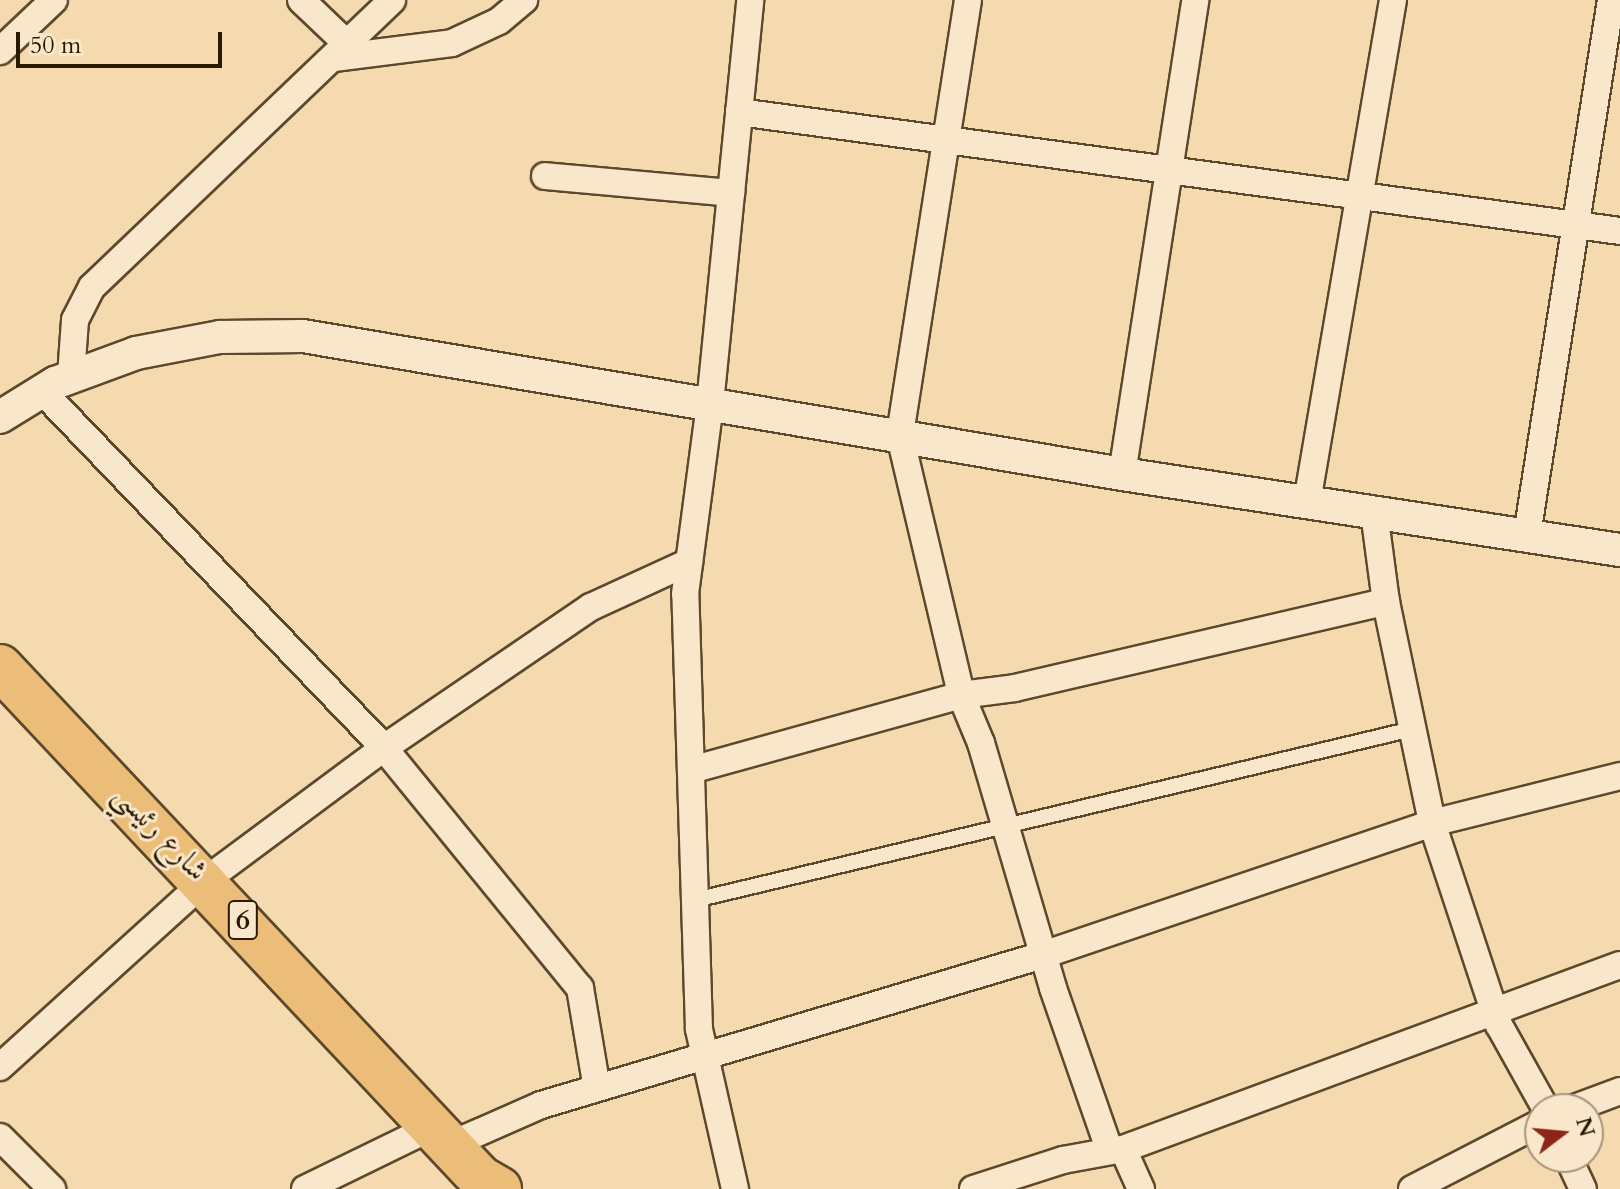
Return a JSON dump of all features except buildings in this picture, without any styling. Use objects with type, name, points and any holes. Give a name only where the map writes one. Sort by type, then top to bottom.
[{"type":"highway","name":"شارع رئيسي","points":[[0,667],[206,880],[487,1185]]},
{"type":"street","points":[[0,51],[54,0]]},
{"type":"street","points":[[301,0],[340,51]]},
{"type":"street","points":[[71,376],[72,330],[92,287],[392,0]]},
{"type":"street","points":[[340,51],[452,43],[499,21],[524,0]]},
{"type":"street","points":[[735,1189],[699,1029],[685,594],[710,404],[750,0]]},
{"type":"street","points":[[968,0],[900,436],[961,695],[1043,955],[1116,1149],[1141,1189]]},
{"type":"street","points":[[1122,474],[1195,0]]},
{"type":"street","points":[[1307,502],[1393,0]]},
{"type":"street","points":[[1527,535],[1573,224],[1611,0]]},
{"type":"street","points":[[739,112],[1620,231]]},
{"type":"street","points":[[545,176],[731,193]]},
{"type":"street","points":[[0,417],[41,390],[71,376],[178,343],[303,336],[1122,474],[1620,550]]},
{"type":"street","points":[[41,390],[384,748],[580,988],[597,1088]]},
{"type":"street","points":[[1374,512],[1386,602],[1432,823],[1495,1011],[1538,1093]]},
{"type":"street","points":[[0,1067],[206,880],[384,748],[591,607],[689,562]]},
{"type":"street","points":[[691,770],[961,695],[1015,688],[1386,602]]},
{"type":"street","points":[[305,1189],[442,1136],[1043,955],[1432,823],[1620,776]]},
{"type":"street","points":[[973,1189],[1116,1149],[1620,965]]},
{"type":"street","points":[[1412,1189],[1524,1131]]},
{"type":"street","points":[[0,1137],[52,1189]]},
{"type":"lane","points":[[695,900],[1412,729]]}]
